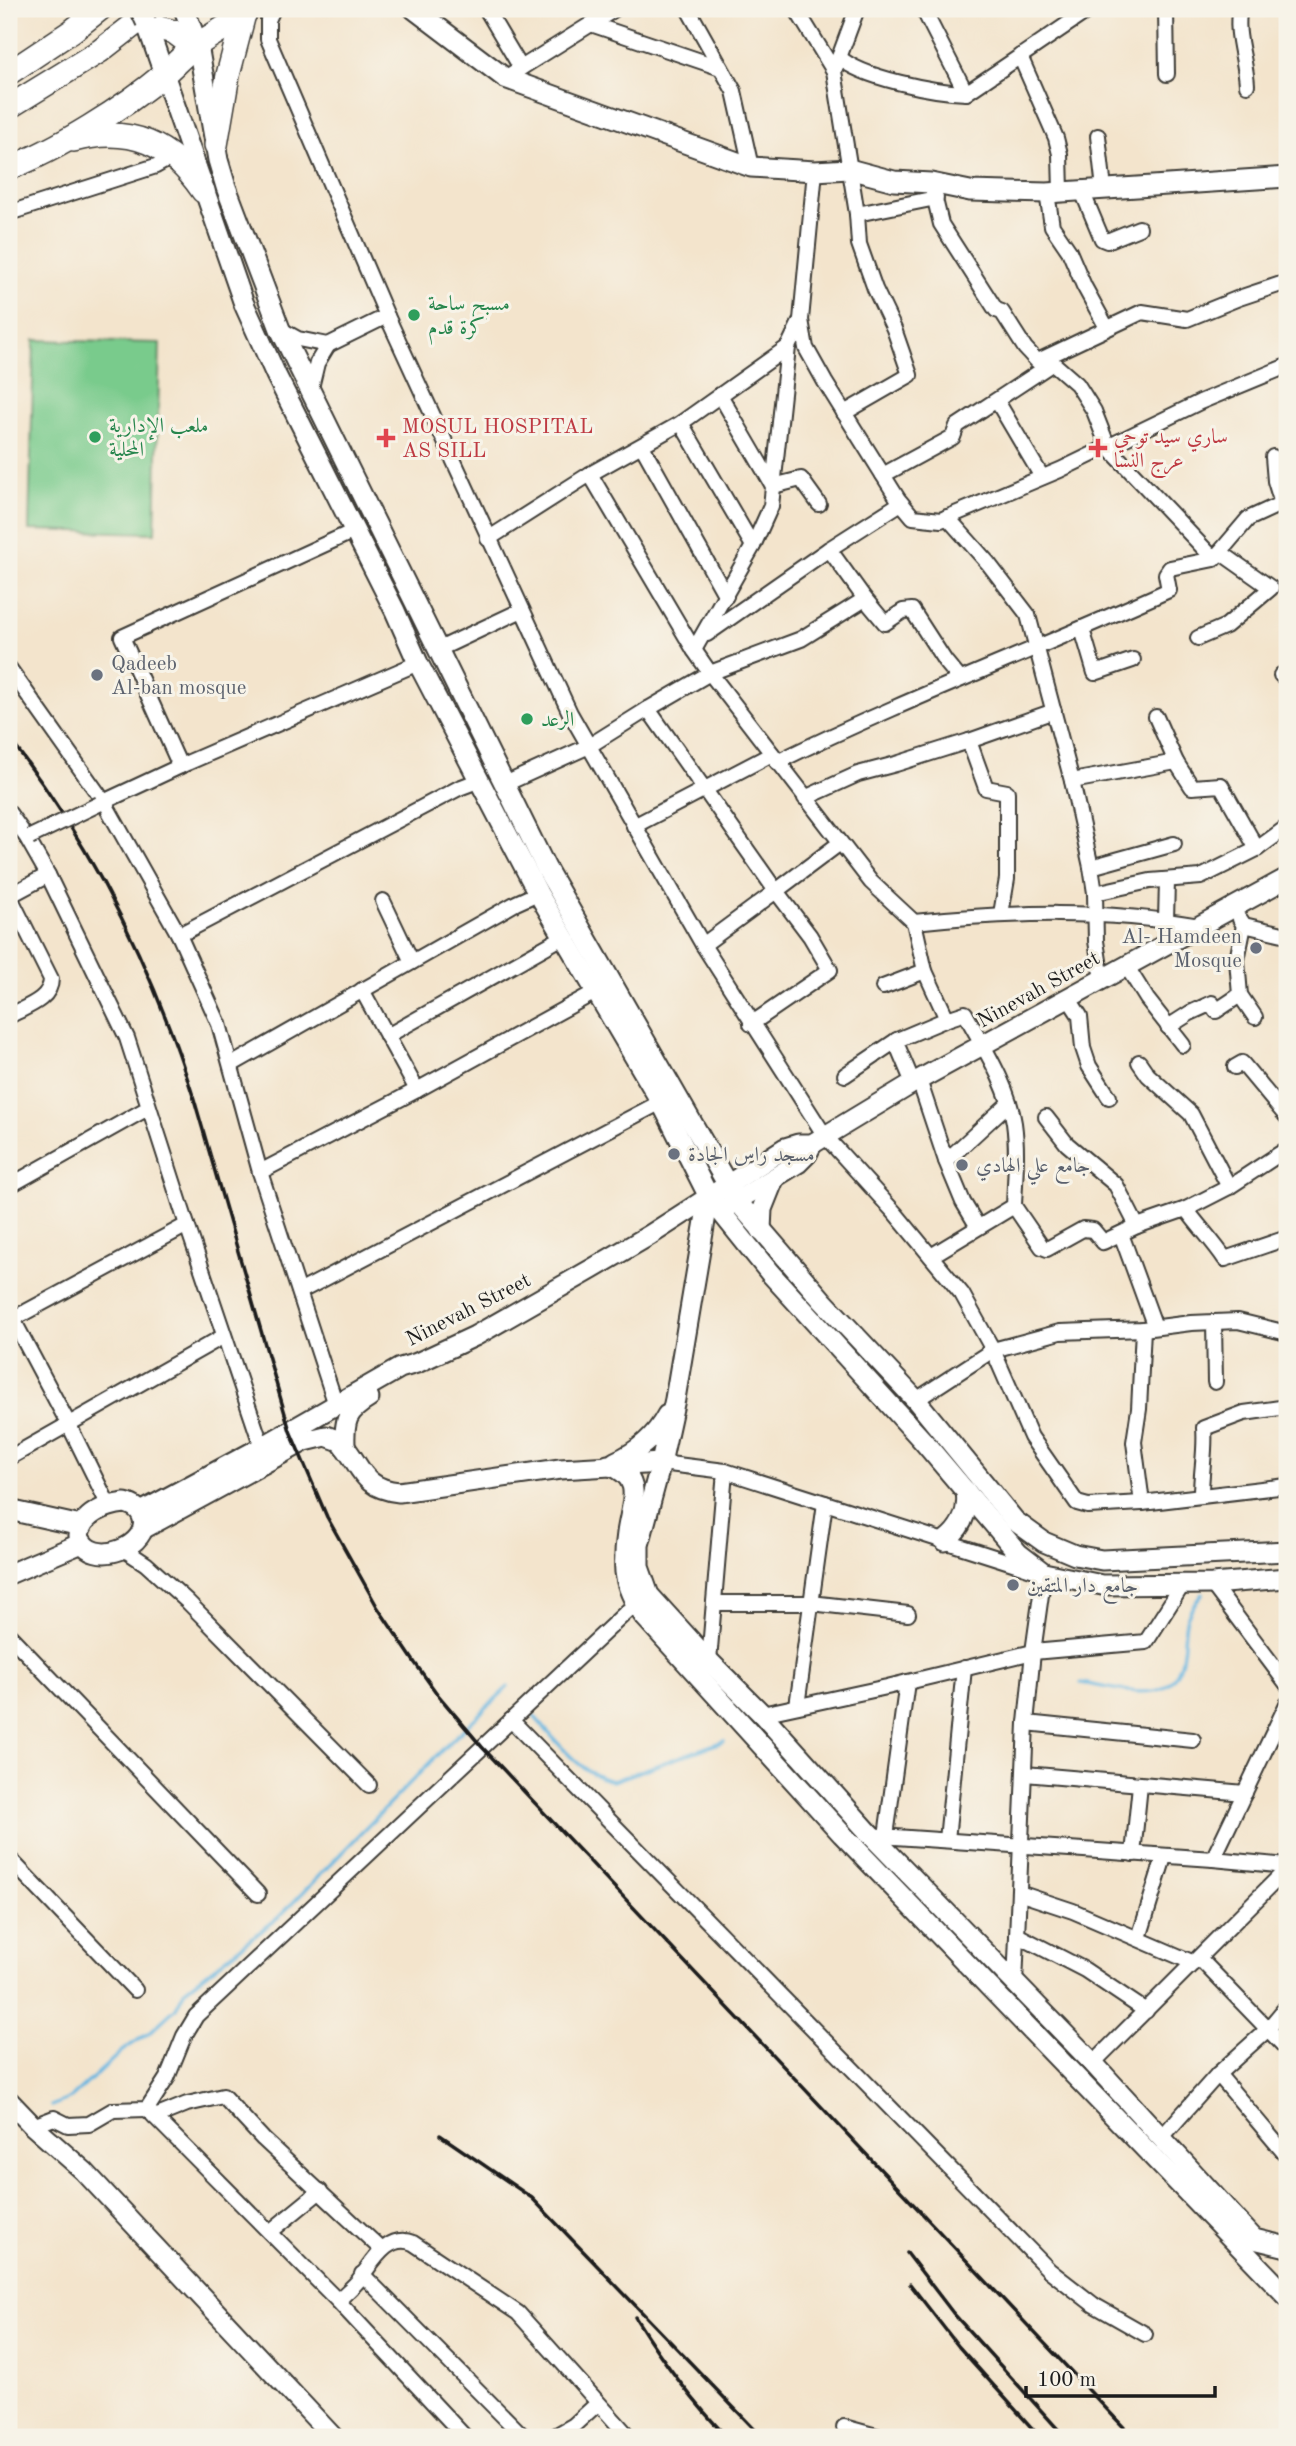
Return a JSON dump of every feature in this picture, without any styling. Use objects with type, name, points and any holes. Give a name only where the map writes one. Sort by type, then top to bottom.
[{"type":"main road","points":[[9,73],[100,9]]},
{"type":"main road","points":[[184,9],[196,46],[226,187],[279,329],[546,868],[733,1193],[815,1307],[923,1441],[1018,1553],[1044,1573],[1102,1585],[1212,1584],[1287,1578]]},
{"type":"main road","points":[[414,9],[513,73],[751,167],[815,172],[849,169],[934,191],[1082,191],[1287,177]]},
{"type":"main road","points":[[9,168],[61,143],[129,100],[196,46],[223,30],[246,11]]},
{"type":"main road","points":[[216,145],[228,75],[246,11]]},
{"type":"main road","points":[[147,16],[196,46]]},
{"type":"main road","points":[[147,16],[203,191],[244,304],[289,403],[395,611],[418,663],[538,893],[661,1102],[714,1204],[770,1273],[815,1307],[916,1400],[1015,1521],[1044,1542],[1075,1555],[1102,1560],[1287,1551]]},
{"type":"main road","points":[[9,107],[100,51],[147,16]]},
{"type":"main road","points":[[61,143],[99,136],[127,136],[157,145],[184,165],[203,191]]},
{"type":"main road","points":[[289,403],[310,393]]},
{"type":"main road","name":"Ninevah Street","points":[[142,1521],[262,1447],[404,1367],[475,1336],[733,1193],[785,1148],[818,1140],[916,1081],[1287,878]]},
{"type":"main road","name":"Ninevah Street","points":[[733,1193],[774,1179],[804,1158],[818,1140]]},
{"type":"main road","points":[[761,1230],[762,1209],[774,1179]]},
{"type":"main road","points":[[714,1204],[661,1463],[632,1568],[630,1593],[635,1604],[842,1834],[1287,2296]]},
{"type":"main road","points":[[345,1447],[345,1422],[355,1407],[403,1378],[418,1363]]},
{"type":"main road","points":[[608,1465],[630,1454],[649,1439],[664,1420],[675,1399]]},
{"type":"main road","points":[[142,1521],[312,1437],[333,1438],[345,1447],[365,1478],[372,1484],[399,1492],[537,1472],[661,1463]]},
{"type":"main road","points":[[608,1465],[623,1472],[634,1493],[627,1533],[632,1568],[654,1603],[878,1835],[1015,1984],[1162,2137],[1254,2239],[1287,2247]]},
{"type":"main road","points":[[945,1541],[959,1528],[963,1520],[966,1491]]},
{"type":"main road","points":[[9,1510],[82,1535],[89,1549],[99,1553],[122,1548],[138,1538],[142,1521],[131,1504],[109,1506],[93,1514],[82,1535],[9,1574]]},
{"type":"main road","points":[[9,2101],[84,2171],[333,2437]]},
{"type":"street","points":[[273,9],[268,20],[268,39],[387,316],[570,713],[702,945],[818,1140],[895,1213],[962,1294],[993,1350],[1031,1437],[1077,1503],[1088,1506],[1142,1503],[1200,1494],[1287,1486]]},
{"type":"street","points":[[486,9],[513,73],[615,9]]},
{"type":"street","points":[[688,9],[733,91],[751,167]]},
{"type":"street","points":[[796,9],[837,64]]},
{"type":"street","points":[[844,413],[910,375],[859,244],[837,64],[857,9]]},
{"type":"street","points":[[923,9],[966,93]]},
{"type":"street","points":[[837,64],[847,64],[898,82],[941,92],[966,93],[1090,9]]},
{"type":"street","points":[[1166,9],[1167,74]]},
{"type":"street","points":[[1240,9],[1237,28],[1246,64],[1247,85]]},
{"type":"street","points":[[592,24],[721,68]]},
{"type":"street","points":[[1020,56],[1056,138],[1060,154],[1052,226],[1069,251],[1107,328]]},
{"type":"street","points":[[1098,135],[1104,190]]},
{"type":"street","points":[[9,213],[156,166],[174,156]]},
{"type":"street","points":[[815,172],[801,320],[806,348],[883,475],[913,517],[940,520],[1042,477],[1200,402],[1287,366]]},
{"type":"street","points":[[857,214],[934,191],[941,224],[996,310],[1002,312],[1025,348],[1037,361],[1053,363],[1077,384],[1094,411],[1108,447],[1217,555],[1271,588],[1226,625],[1198,638]]},
{"type":"street","points":[[1082,191],[1102,240],[1107,241],[1139,228]]},
{"type":"street","points":[[1037,361],[1142,312],[1187,319],[1287,282]]},
{"type":"street","points":[[310,393],[317,363],[328,345],[387,316]]},
{"type":"street","points":[[698,644],[753,546],[771,506],[788,347],[801,320]]},
{"type":"street","points":[[279,329],[298,339],[328,345]]},
{"type":"street","points":[[488,539],[590,474],[681,423],[788,347]]},
{"type":"street","points":[[883,475],[953,437],[957,426],[1053,363]]},
{"type":"street","points":[[720,395],[773,486]]},
{"type":"street","points":[[997,401],[1042,477]]},
{"type":"street","points":[[681,423],[753,546]]},
{"type":"street","points":[[642,446],[726,596]]},
{"type":"street","points":[[1273,457],[1275,481],[1284,503],[1287,520]]},
{"type":"street","points":[[590,474],[698,644],[710,673],[871,882],[914,922],[925,971],[947,1019]]},
{"type":"street","points":[[773,486],[801,479],[819,504]]},
{"type":"street","points":[[698,644],[829,548],[901,503]]},
{"type":"street","points":[[635,826],[704,789],[774,758],[1169,590],[1166,574],[1170,568],[1217,555],[1248,519],[1284,503]]},
{"type":"street","points":[[947,517],[988,562],[1028,615],[1072,781],[1090,867],[1095,893],[1096,941],[1102,980]]},
{"type":"street","points":[[180,766],[122,637],[354,531]]},
{"type":"street","points":[[829,548],[885,623],[903,611],[912,610],[945,662],[960,680]]},
{"type":"street","points":[[505,784],[589,746],[710,673],[801,639],[865,599]]},
{"type":"street","points":[[437,650],[522,610]]},
{"type":"street","points":[[1082,629],[1095,673],[1133,660]]},
{"type":"street","points":[[29,838],[180,766],[418,663]]},
{"type":"street","points":[[9,668],[101,803],[179,935],[219,1024],[260,1172],[336,1405]]},
{"type":"street","points":[[648,709],[810,936],[830,970],[751,1024]]},
{"type":"street","points":[[806,798],[858,774],[1054,712]]},
{"type":"street","points":[[1156,717],[1176,762],[1192,788],[1221,785],[1257,849]]},
{"type":"street","points":[[969,741],[986,788],[1007,792],[1007,879],[1001,914]]},
{"type":"street","points":[[1072,781],[1176,762]]},
{"type":"street","points":[[179,935],[459,788],[480,780]]},
{"type":"street","points":[[9,813],[29,838],[127,1038],[262,1447]]},
{"type":"street","points":[[1095,893],[1150,881],[1201,877],[1257,849],[1287,827]]},
{"type":"street","points":[[702,945],[840,843]]},
{"type":"street","points":[[1090,867],[1174,844]]},
{"type":"street","points":[[9,1016],[46,995],[51,985],[49,973],[9,896],[48,875]]},
{"type":"street","points":[[1166,920],[1167,881]]},
{"type":"street","points":[[231,1065],[538,893]]},
{"type":"street","points":[[383,901],[412,962]]},
{"type":"street","points":[[1233,908],[1244,925],[1287,935]]},
{"type":"street","points":[[914,922],[1001,914],[1096,914],[1166,920],[1199,926]]},
{"type":"street","points":[[1244,925],[1237,960],[1240,995],[1255,1017]]},
{"type":"street","points":[[387,1036],[563,937]]},
{"type":"street","points":[[1127,967],[1183,1045]]},
{"type":"street","points":[[883,987],[925,971]]},
{"type":"street","points":[[362,990],[417,1090]]},
{"type":"street","points":[[260,1172],[597,991]]},
{"type":"street","points":[[1168,1027],[1212,1003],[1216,1011],[1240,995]]},
{"type":"street","points":[[1069,999],[1080,1016],[1083,1048],[1089,1066],[1109,1097]]},
{"type":"street","points":[[845,1075],[897,1040],[965,1013],[1009,1103],[1014,1123],[1016,1153],[1014,1206],[1042,1247],[1047,1249],[1083,1229],[1093,1230],[1103,1242],[1137,1226],[1186,1209],[1229,1187],[1287,1149]]},
{"type":"street","points":[[897,1040],[916,1081],[963,1202],[978,1227]]},
{"type":"street","points":[[1139,1062],[1148,1075],[1191,1114],[1229,1187]]},
{"type":"street","points":[[1235,1067],[1242,1063],[1287,1117]]},
{"type":"street","points":[[300,1291],[661,1102]]},
{"type":"street","points":[[946,1161],[1009,1103]]},
{"type":"street","points":[[9,1186],[149,1108]]},
{"type":"street","points":[[1046,1117],[1068,1144],[1116,1185],[1137,1226]]},
{"type":"street","points":[[931,1256],[1014,1206]]},
{"type":"street","points":[[1186,1209],[1225,1259],[1287,1238]]},
{"type":"street","points":[[109,1506],[68,1423],[10,1317],[187,1225]]},
{"type":"street","points":[[1121,1234],[1149,1328],[1134,1442],[1142,1503]]},
{"type":"street","points":[[916,1400],[993,1350],[1059,1332],[1238,1321],[1287,1333]]},
{"type":"street","points":[[1214,1322],[1215,1382]]},
{"type":"street","points":[[9,1458],[224,1336]]},
{"type":"street","points":[[1200,1494],[1202,1459],[1206,1450],[1204,1428],[1244,1413],[1287,1407]]},
{"type":"street","points":[[661,1463],[725,1471],[1044,1573],[1026,1723],[1015,1984]]},
{"type":"street","points":[[709,1661],[725,1471]]},
{"type":"street","points":[[797,1706],[825,1503]]},
{"type":"street","points":[[122,1548],[146,1564],[187,1601],[369,1785]]},
{"type":"street","points":[[762,1714],[1033,1652],[1146,1642],[1183,1584]]},
{"type":"street","points":[[1212,1584],[1287,1684]]},
{"type":"street","points":[[714,1603],[811,1603],[908,1614]]},
{"type":"street","points":[[151,2113],[184,2036],[196,2016],[635,1604]]},
{"type":"street","points":[[9,1635],[258,1894]]},
{"type":"street","points":[[947,1840],[964,1668]]},
{"type":"street","points":[[878,1835],[907,1682]]},
{"type":"street","points":[[1213,1859],[1287,1704]]},
{"type":"street","points":[[511,1720],[1049,2270],[1094,2305],[1145,2334]]},
{"type":"street","points":[[1026,1723],[1193,1740]]},
{"type":"street","points":[[1025,1774],[1245,1793]]},
{"type":"street","points":[[1133,1854],[1140,1785]]},
{"type":"street","points":[[842,1834],[1213,1859],[1287,1868]]},
{"type":"street","points":[[1139,1938],[1164,1857]]},
{"type":"street","points":[[9,1858],[135,1990]]},
{"type":"street","points":[[1093,2063],[1287,1868]]},
{"type":"street","points":[[1019,1893],[1073,1911],[1197,1960],[1287,2049]]},
{"type":"street","points":[[1017,1936],[1085,1970],[1146,2011]]},
{"type":"street","points":[[1162,2137],[1218,2074],[1268,2029],[1284,2008],[1287,1994]]},
{"type":"street","points":[[1218,2074],[1287,2155]]},
{"type":"street","points":[[33,2126],[54,2118],[68,2124],[89,2124],[113,2110],[151,2113],[223,2096],[263,2139],[382,2250]]},
{"type":"street","points":[[151,2113],[338,2301],[465,2437]]},
{"type":"street","points":[[270,2232],[320,2191]]},
{"type":"street","points":[[338,2301],[382,2250],[397,2241],[413,2243],[518,2313],[629,2437]]},
{"type":"street","points":[[362,2274],[524,2437]]},
{"type":"street","points":[[553,2437],[574,2425],[597,2404]]},
{"type":"street","points":[[844,2427],[880,2437]]},
{"type":"green space","name":"ملعب الإدارية المحلية","points":[[34,340],[160,343],[155,533],[29,530]]},
{"type":"waterway","points":[[1081,1683],[1143,1692],[1165,1687],[1179,1668],[1184,1648],[1185,1625],[1194,1604],[1202,1594]]},
{"type":"waterway","points":[[51,2106],[71,2098],[122,2051],[149,2033],[176,2008],[185,1990],[278,1918],[447,1745],[508,1687]]},
{"type":"waterway","points":[[533,1715],[579,1764],[601,1778],[613,1781],[724,1741]]},
{"type":"railway","points":[[9,738],[68,822],[94,866],[118,910],[160,1003],[194,1099],[290,1431],[327,1517],[378,1608],[438,1695],[482,1747],[1133,2437]]},
{"type":"railway","points":[[440,2135],[532,2198],[762,2437]]},
{"type":"railway","points":[[907,2253],[953,2313],[1065,2437]]},
{"type":"railway","points":[[910,2284],[959,2347],[1040,2437]]},
{"type":"railway","points":[[635,2317],[678,2380],[727,2437]]},
{"type":"place","name":"مسبح ساحة كرة قدم","points":[[414,315]]},
{"type":"place","name":"ملعب الإدارية المحلية","points":[[95,437]]},
{"type":"place","name":"MOSUL HOSPITAL AS SILL","points":[[386,438]]},
{"type":"place","name":"ساري سيد توحي عرج النسا","points":[[1098,448]]},
{"type":"place","name":"Qadeeb Al-ban mosque","points":[[97,675]]},
{"type":"place","name":"الرعد","points":[[527,719]]},
{"type":"place","name":"Al- Hamdeen Mosque","points":[[1256,948]]},
{"type":"place","name":"مسجد راس الجادة","points":[[674,1154]]},
{"type":"place","name":"جامع علي الهادي","points":[[962,1165]]},
{"type":"place","name":"جامع دار المتقين","points":[[1013,1585]]}]
